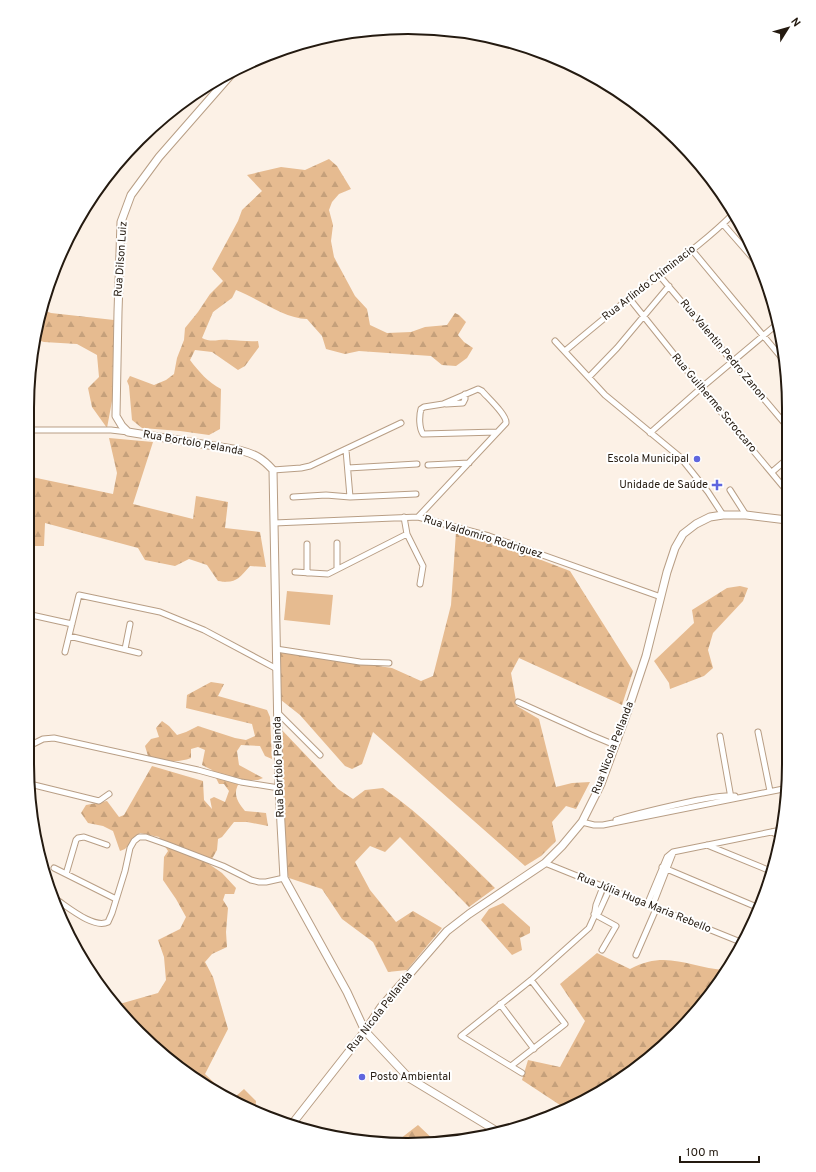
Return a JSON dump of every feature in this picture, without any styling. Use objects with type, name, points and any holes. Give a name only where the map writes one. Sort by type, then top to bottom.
[{"type":"street","name":"Rua Dilson Luiz","points":[[116,416],[121,222],[131,195],[194,116],[225,82]]},
{"type":"street","name":"Rua Arlindo Chiminacio","points":[[565,351],[629,298],[692,250],[730,217]]},
{"type":"street","points":[[723,224],[748,252]]},
{"type":"street","points":[[692,250],[778,354]]},
{"type":"street","name":"Rua Valentin Pedro Zanon","points":[[659,275],[782,420]]},
{"type":"street","points":[[589,377],[617,348],[669,286]]},
{"type":"street","name":"Rua Guilherme Scroccaro","points":[[629,298],[701,388],[782,485]]},
{"type":"street","points":[[650,433],[773,327]]},
{"type":"street","points":[[555,341],[605,395],[680,457],[708,492],[723,515]]},
{"type":"street","points":[[418,517],[506,423],[504,416],[480,390],[476,389],[443,404],[424,407],[421,409],[420,428],[422,433],[427,435],[497,432]]},
{"type":"street","points":[[111,430],[114,427],[116,416]]},
{"type":"street","name":"Rua Bortolo Pelanda","points":[[116,416],[128,432]]},
{"type":"street","points":[[273,470],[305,468],[402,423]]},
{"type":"street","name":"Rua Bortolo Pelanda","points":[[34,430],[111,430],[239,450],[254,454],[273,470],[279,788],[284,878],[347,992],[365,1031],[409,1078],[492,1128]]},
{"type":"street","points":[[346,450],[350,497]]},
{"type":"street","points":[[428,465],[469,463]]},
{"type":"street","points":[[772,472],[782,463]]},
{"type":"street","points":[[348,468],[418,464]]},
{"type":"street","points":[[730,490],[746,515]]},
{"type":"street","points":[[293,497],[326,495],[350,497],[416,494]]},
{"type":"street","name":"Rua Nicola Pellanda","points":[[295,1120],[365,1031],[381,1007],[447,931],[469,914],[544,863],[562,846],[582,822],[602,784],[646,656],[667,572],[675,548],[683,534],[696,524],[710,517],[723,515],[746,515],[782,519]]},
{"type":"street","points":[[404,517],[407,534],[423,566],[420,584]]},
{"type":"street","name":"Rua Valdomiro Rodriguez","points":[[274,523],[418,517],[489,536],[661,597]]},
{"type":"street","points":[[295,572],[328,574],[407,534]]},
{"type":"street","points":[[337,543],[337,569]]},
{"type":"street","points":[[306,544],[307,573]]},
{"type":"street","points":[[64,652],[79,595],[160,612],[204,630],[277,669]]},
{"type":"street","points":[[34,616],[72,624]]},
{"type":"street","points":[[125,649],[130,624]]},
{"type":"street","points":[[68,636],[139,653]]},
{"type":"street","points":[[276,649],[360,662],[390,664]]},
{"type":"street","points":[[518,702],[615,745]]},
{"type":"street","points":[[277,712],[320,755]]},
{"type":"street","points":[[758,732],[770,791]]},
{"type":"street","points":[[720,736],[731,797]]},
{"type":"street","points":[[34,744],[43,739],[54,738],[198,770],[241,782],[279,788]]},
{"type":"street","points":[[35,785],[99,801],[109,794]]},
{"type":"street","points":[[582,822],[596,825],[658,811],[781,789]]},
{"type":"street","points":[[636,955],[665,868],[673,852],[776,831]]},
{"type":"street","points":[[771,832],[776,834]]},
{"type":"street","points":[[66,874],[76,840],[78,838],[84,837],[107,844]]},
{"type":"street","points":[[60,902],[87,919],[100,924],[108,922],[110,920],[130,848],[134,841],[139,837],[146,837],[166,844],[223,866],[251,880],[266,882],[284,878]]},
{"type":"street","points":[[706,845],[766,869]]},
{"type":"street","name":"Rua Júlia Huga Maria Rebello","points":[[544,863],[737,941]]},
{"type":"street","points":[[54,868],[116,899]]},
{"type":"street","points":[[665,868],[754,906]]},
{"type":"street","points":[[522,1073],[461,1036],[531,980],[590,928],[595,915],[596,905],[603,887]]},
{"type":"street","points":[[595,915],[599,912],[609,890]]},
{"type":"street","points":[[595,915],[616,926],[602,950]]},
{"type":"street","points":[[511,1066],[565,1024],[531,980]]},
{"type":"street","points":[[500,1004],[534,1049]]},
{"type":"green space","points":[[329,159],[337,166],[351,189],[339,194],[332,202],[329,210],[333,225],[331,241],[334,257],[355,296],[367,309],[370,325],[387,333],[411,332],[425,327],[447,325],[455,313],[466,322],[458,335],[464,342],[473,348],[467,358],[456,366],[442,365],[431,356],[359,351],[345,354],[326,349],[322,336],[307,319],[290,316],[280,312],[236,290],[232,298],[213,312],[202,338],[212,341],[258,341],[259,347],[245,366],[238,370],[212,352],[195,350],[190,360],[204,376],[221,389],[220,429],[209,435],[142,428],[132,420],[129,386],[127,381],[130,376],[154,385],[166,380],[174,374],[177,358],[184,340],[185,328],[210,294],[223,281],[212,269],[238,221],[242,210],[262,191],[247,175],[281,167],[305,170]]},
{"type":"green space","points":[[47,311],[114,320],[112,401],[107,428],[92,407],[88,388],[99,377],[97,355],[77,344],[40,341]]},
{"type":"green space","points":[[109,438],[153,442],[133,504],[193,519],[196,496],[228,502],[225,528],[260,532],[266,567],[250,566],[236,580],[229,582],[218,581],[207,565],[189,559],[175,566],[145,560],[138,548],[45,523],[44,546],[34,546],[34,477],[113,494],[117,473]]},
{"type":"green space","points":[[456,532],[510,548],[570,571],[633,671],[622,705],[519,658],[511,673],[517,706],[539,719],[556,787],[572,783],[590,782],[576,809],[566,806],[552,822],[556,841],[541,856],[525,866],[373,732],[362,764],[352,769],[345,766],[300,715],[281,700],[278,651],[392,668],[421,681],[433,676],[451,605]]},
{"type":"green space","points":[[740,586],[748,588],[743,601],[713,633],[708,650],[713,668],[704,676],[670,689],[669,683],[654,661],[694,623],[692,610],[727,588]]},
{"type":"green space","points":[[287,591],[333,595],[330,625],[284,620]]},
{"type":"green space","points":[[211,682],[224,684],[218,696],[267,710],[270,717],[272,759],[265,756],[260,746],[241,745],[237,751],[239,765],[263,778],[258,780],[241,780],[238,784],[236,792],[237,800],[245,811],[266,813],[268,826],[247,822],[234,822],[222,837],[218,839],[217,850],[209,864],[222,873],[236,888],[234,894],[225,894],[223,900],[228,908],[226,932],[227,947],[212,954],[205,962],[213,977],[228,1029],[205,1074],[217,1086],[180,1061],[161,1045],[120,1003],[158,993],[166,980],[164,957],[158,940],[180,929],[186,917],[163,880],[164,857],[168,851],[159,837],[140,833],[125,849],[120,851],[113,831],[103,826],[88,823],[81,813],[86,805],[107,801],[119,817],[124,815],[152,766],[203,781],[204,800],[212,809],[210,799],[214,797],[225,802],[229,791],[224,784],[219,784],[212,770],[202,765],[205,750],[198,747],[191,749],[191,758],[180,761],[170,761],[148,756],[145,746],[151,739],[159,737],[156,728],[162,721],[177,735],[198,726],[246,740],[255,736],[252,724],[186,708],[187,695]]},
{"type":"green space","points":[[281,729],[338,789],[353,799],[365,790],[383,788],[413,811],[455,848],[495,888],[469,907],[400,837],[385,852],[370,846],[355,862],[370,890],[396,922],[413,911],[442,928],[407,970],[388,972],[373,942],[342,919],[322,889],[289,878],[284,864]]},
{"type":"green space","points":[[503,903],[530,927],[530,933],[520,938],[522,950],[512,955],[481,920],[489,909]]},
{"type":"green space","points":[[597,953],[630,969],[643,963],[655,960],[667,960],[720,970],[705,992],[689,1011],[655,1045],[616,1075],[595,1088],[560,1105],[522,1080],[528,1060],[560,1067],[585,1021],[560,984]]},
{"type":"green space","points":[[244,1089],[256,1101],[256,1105],[243,1099],[236,1096]]},
{"type":"green space","points":[[418,1125],[431,1137],[408,1138],[402,1138]]},
{"type":"place","name":"Escola Municipal","points":[[697,459]]},
{"type":"place","name":"Unidade de Saúde","points":[[717,485]]},
{"type":"place","name":"Posto Ambiental","points":[[362,1077]]}]
